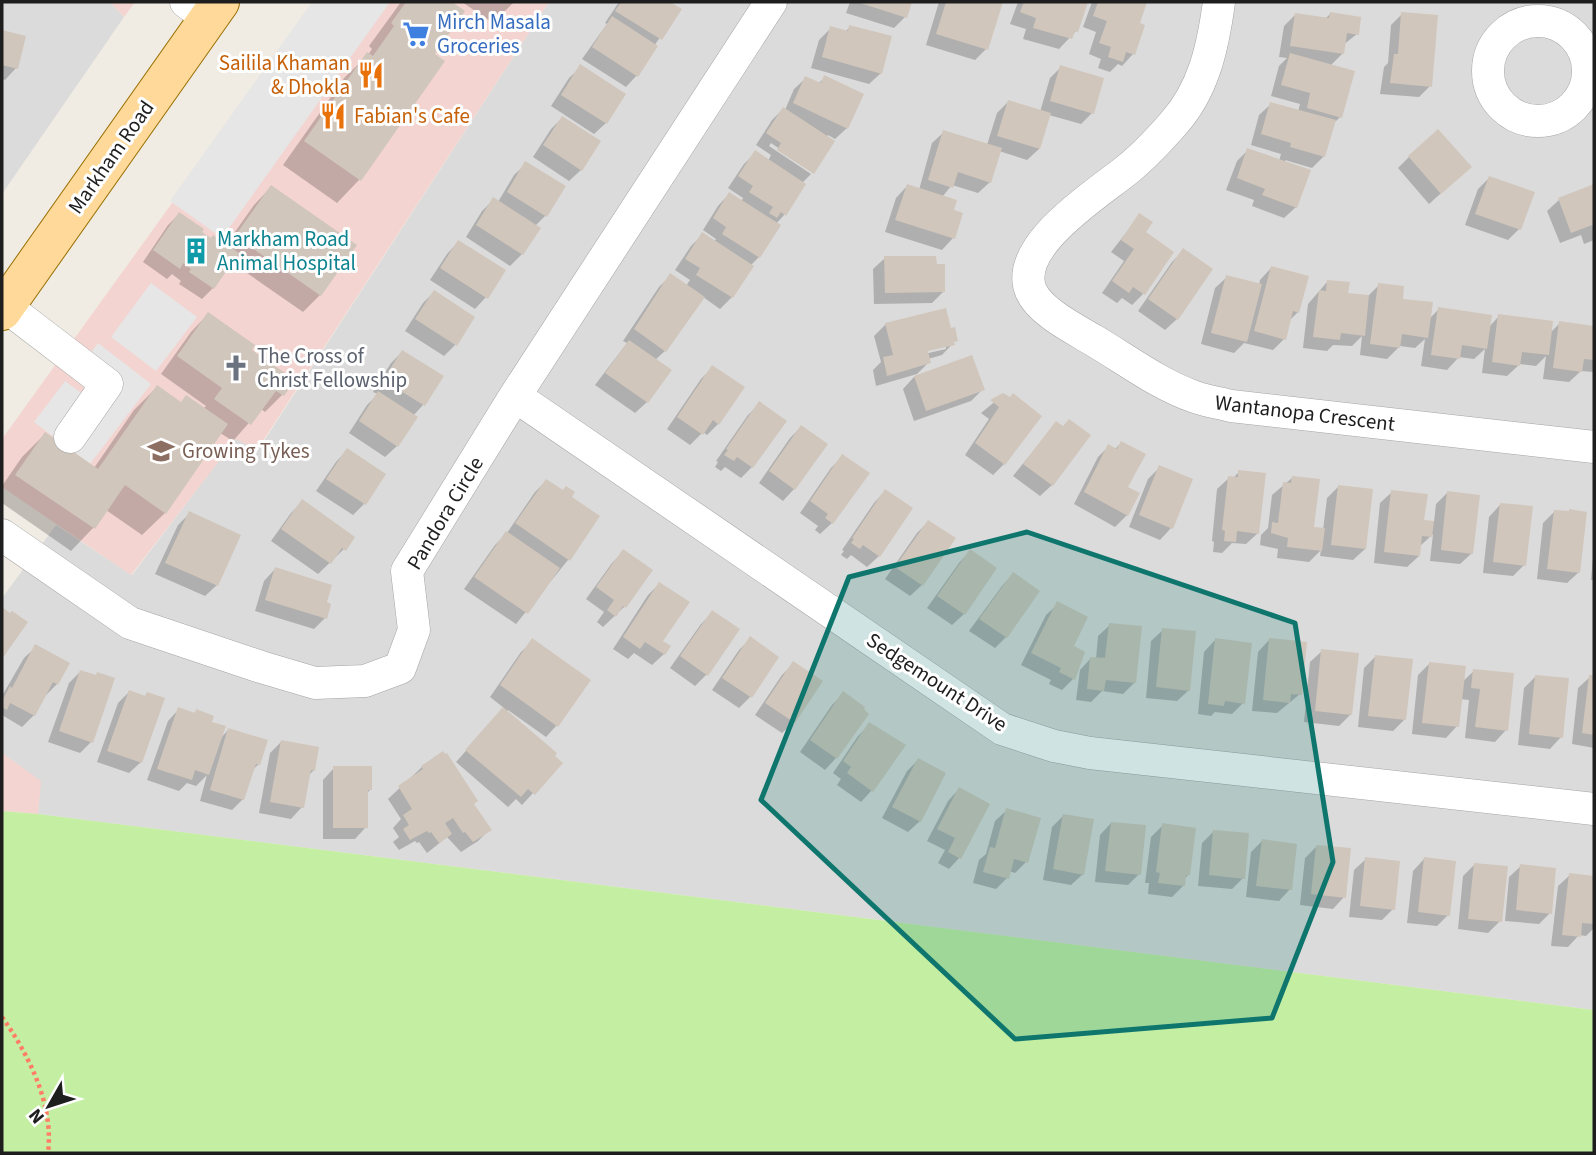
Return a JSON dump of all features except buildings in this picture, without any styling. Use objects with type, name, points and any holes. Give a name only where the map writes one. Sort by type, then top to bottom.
[{"type":"main road","name":"Markham Road","points":[[3,308],[205,7]]},
{"type":"street","name":"Pandora Circle","points":[[2,535],[130,623],[261,667],[315,683],[365,681],[400,668],[414,630],[407,571],[515,396],[771,2]]},
{"type":"street","name":"Wantanopa Crescent","points":[[1219,2],[1210,55],[1192,95],[1175,122],[1129,168],[1066,217],[1049,235],[1030,270],[1031,290],[1038,300],[1058,320],[1147,375],[1195,397],[1231,406],[1594,447]]},
{"type":"street","points":[[3,308],[107,384],[70,437]]},
{"type":"street","name":"Sedgemount Drive","points":[[515,396],[1002,729],[1054,746],[1090,754],[1594,809]]},
{"type":"path","points":[[2,1017],[27,1058],[36,1079],[48,1125],[48,1153]]},
{"type":"highlighted area","points":[[1027,532],[1295,623],[1333,862],[1272,1018],[1015,1039],[761,800],[849,577]]},
{"type":"shaded area","points":[[2,2],[110,2],[124,17],[2,194]]},
{"type":"shaded area","points":[[110,2],[135,2],[124,17]]},
{"type":"shaded area","points":[[312,2],[390,2],[222,238],[170,201]]},
{"type":"shaded area","points":[[317,2],[549,2],[257,450],[236,439],[131,575],[2,487],[2,439]]},
{"type":"shaded area","points":[[549,2],[1594,2],[1594,1010],[38,814],[40,781],[2,753],[2,598],[56,525],[132,575],[236,438],[258,450]]},
{"type":"shaded area","points":[[151,283],[197,317],[156,371],[111,337]]},
{"type":"shaded area","points":[[98,343],[151,384],[90,464],[34,422],[65,381],[88,398],[97,387],[77,372]]},
{"type":"shaded area","points":[[2,753],[41,781],[38,814],[2,811]]},
{"type":"green space","points":[[2,811],[1594,1010],[1594,1153],[2,1153]]},
{"type":"place","name":"Mirch Masala Groceries","points":[[416,34]]},
{"type":"place","name":"Sailila Khaman & Dhokla","points":[[371,75]]},
{"type":"place","name":"Fabian's Cafe","points":[[333,116]]},
{"type":"place","name":"Markham Road Animal Hospital","points":[[196,251]]},
{"type":"place","name":"The Cross of Christ Fellowship","points":[[236,368]]},
{"type":"place","name":"Growing Tykes","points":[[161,451]]}]
